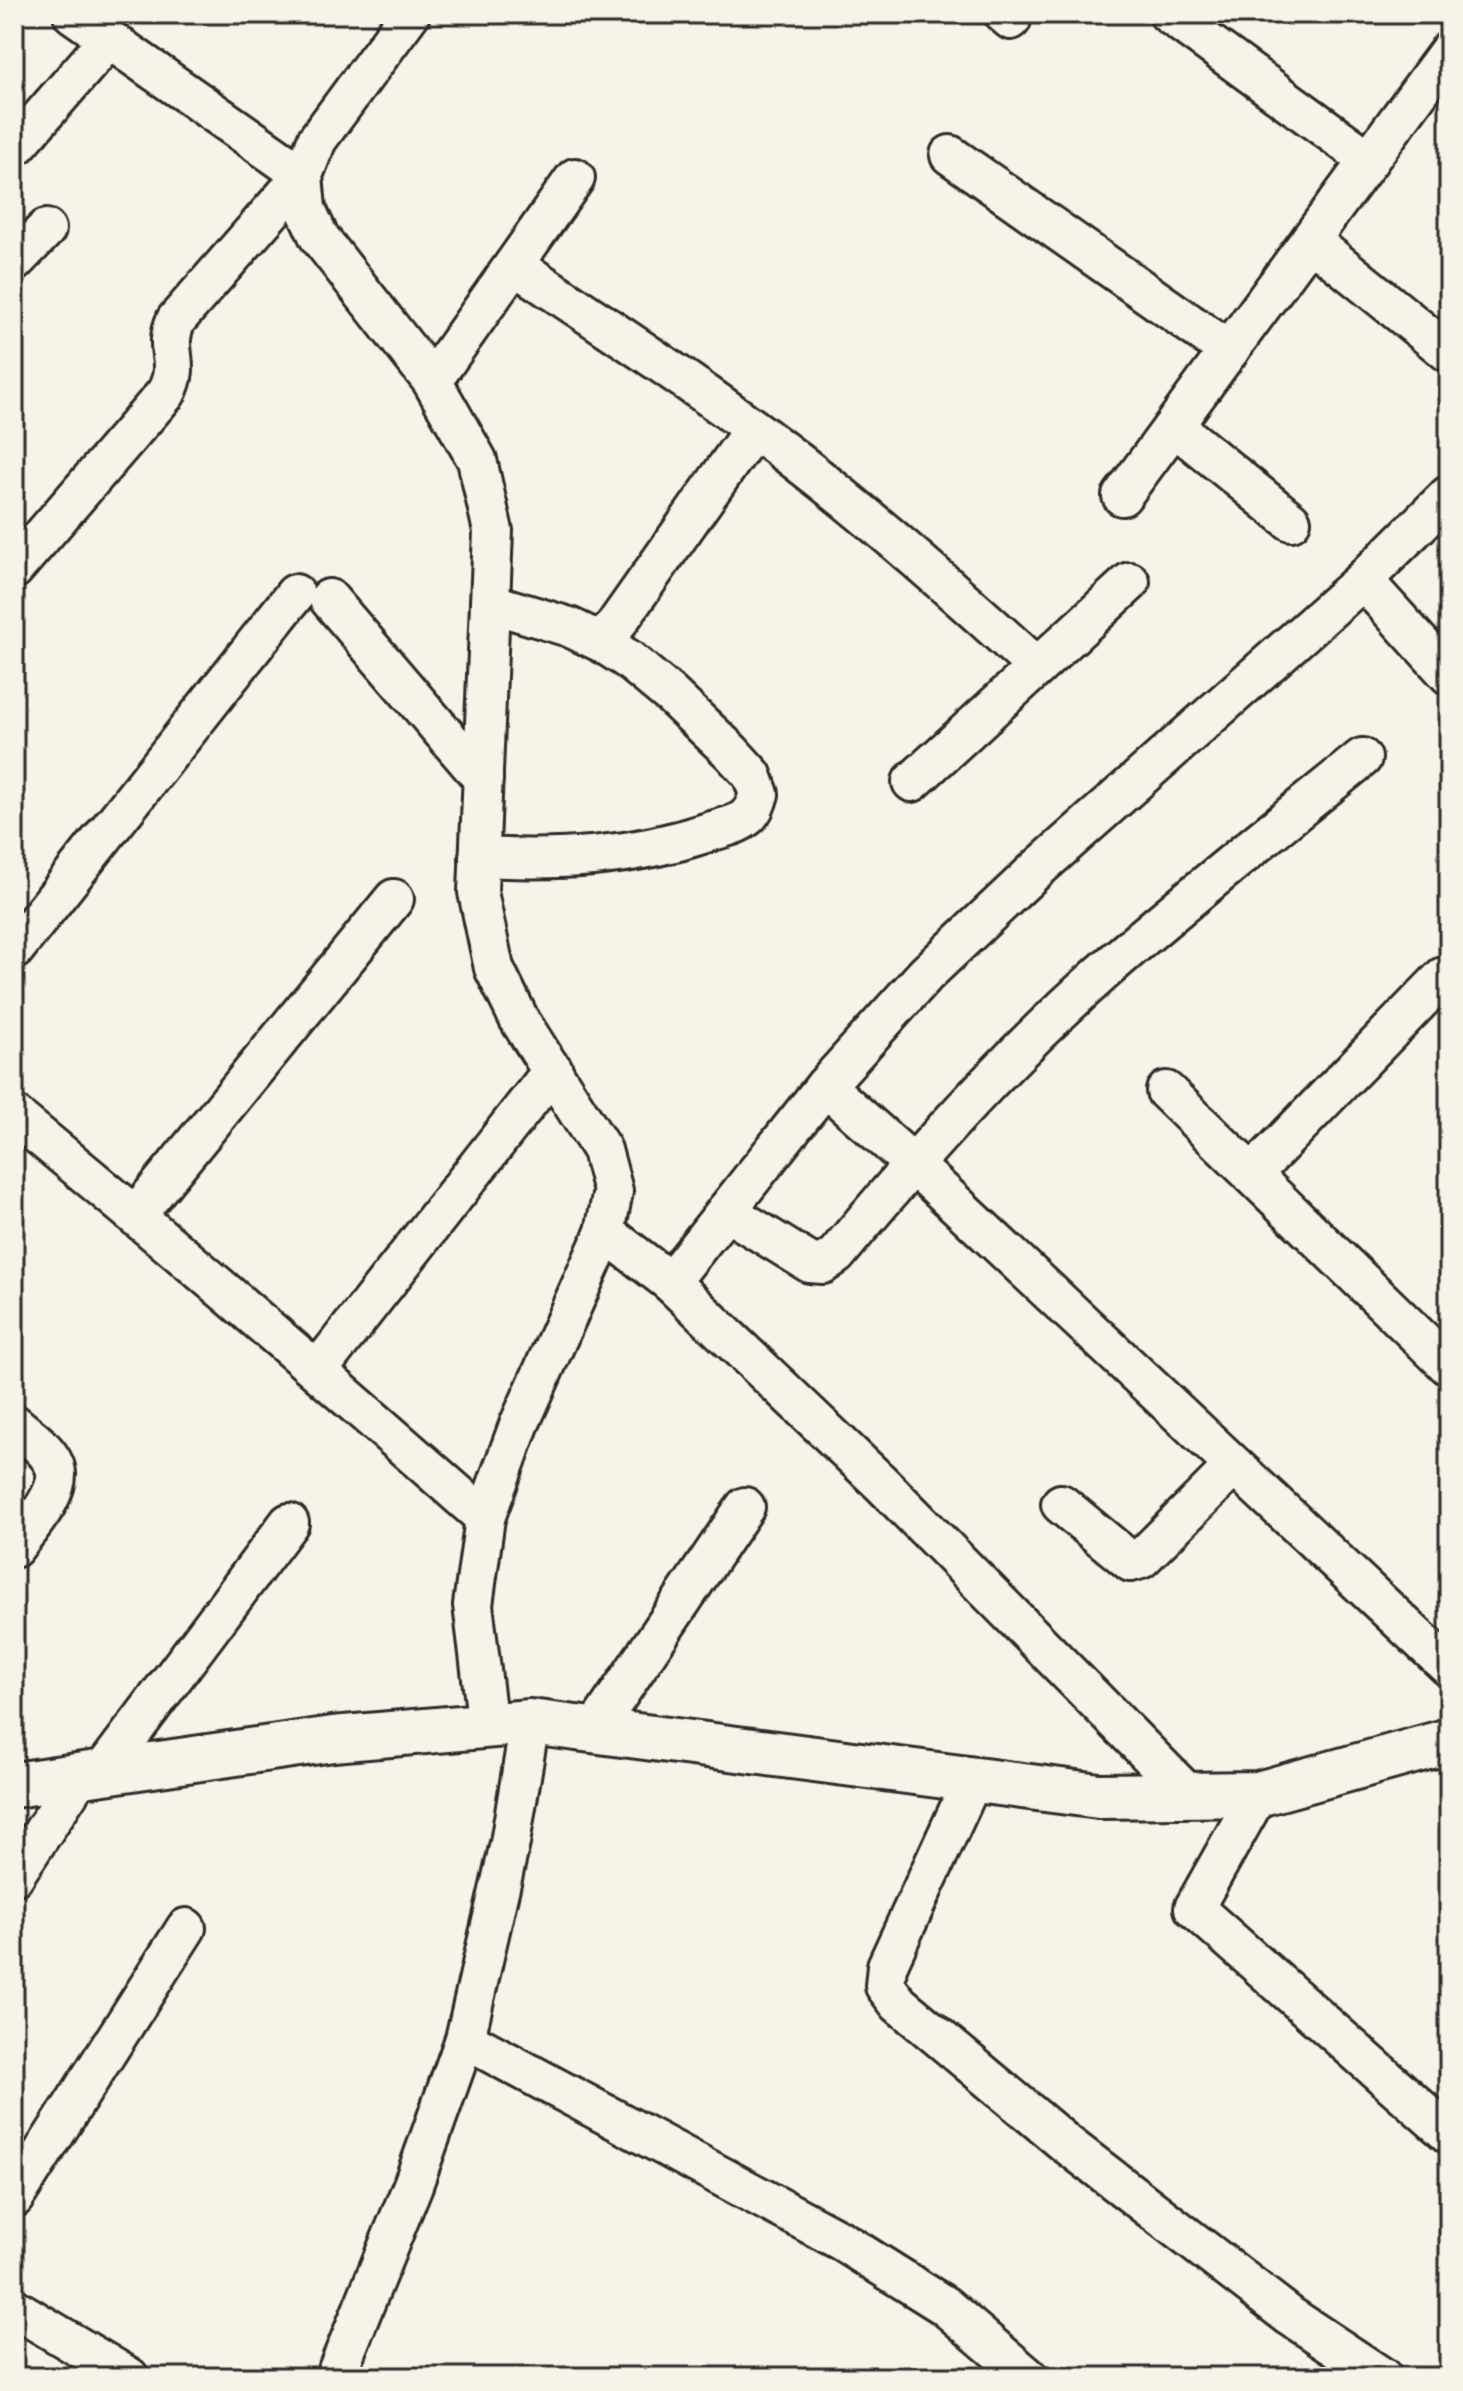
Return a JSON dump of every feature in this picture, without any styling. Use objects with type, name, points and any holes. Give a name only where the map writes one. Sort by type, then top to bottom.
[{"type":"street","points":[[73,14],[303,175],[306,209],[319,237],[432,381],[477,460],[493,531],[478,892],[494,968],[519,1019],[602,1150],[613,1191],[605,1232],[519,1425],[485,1518],[473,1605],[509,1725],[510,1843],[465,2039],[413,2185],[335,2377]]},
{"type":"street","points":[[14,569],[166,393],[174,378],[169,344],[176,320],[303,175],[317,140],[410,14]]},
{"type":"street","points":[[1169,14],[1369,160]]},
{"type":"street","points":[[18,144],[109,39]]},
{"type":"street","points":[[1122,496],[1449,51]]},
{"type":"street","points":[[950,155],[1229,351]]},
{"type":"street","points":[[432,381],[575,178]]},
{"type":"street","points":[[14,262],[46,229]]},
{"type":"street","points":[[1310,240],[1448,352]]},
{"type":"street","points":[[514,265],[663,365],[797,462],[929,569],[1037,667]]},
{"type":"street","points":[[1174,426],[1291,521]]},
{"type":"street","points":[[603,643],[753,430]]},
{"type":"street","points":[[670,1282],[825,1086],[926,974],[1024,881],[1363,580],[1449,495]]},
{"type":"street","points":[[1363,580],[1449,675]]},
{"type":"street","points":[[912,782],[1130,582]]},
{"type":"street","points":[[14,950],[312,597],[483,779]]},
{"type":"street","points":[[479,857],[544,860],[612,855],[677,842],[743,820],[754,809],[759,794],[752,775],[731,752],[629,660],[569,627],[490,603]]},
{"type":"street","points":[[726,1211],[810,1263],[823,1264],[836,1255],[912,1163],[1010,1060],[1103,972],[1362,758]]},
{"type":"street","points":[[136,1215],[394,899]]},
{"type":"street","points":[[1252,1174],[1443,977]]},
{"type":"street","points":[[318,1370],[553,1070]]},
{"type":"street","points":[[825,1086],[912,1163],[1449,1667]]},
{"type":"street","points":[[1166,1091],[1442,1347]]},
{"type":"street","points":[[14,1115],[318,1370],[485,1518]]},
{"type":"street","points":[[605,1232],[670,1282],[882,1484],[1189,1795]]},
{"type":"street","points":[[14,1424],[48,1455],[57,1477],[50,1498],[14,1548]]},
{"type":"street","points":[[1061,1504],[1131,1562],[1141,1559],[1234,1466]]},
{"type":"street","points":[[594,1731],[745,1507]]},
{"type":"street","points":[[14,1876],[289,1523]]},
{"type":"street","points":[[14,1785],[333,1739],[509,1725],[594,1731],[1099,1796],[1258,1794],[1449,1741]]},
{"type":"street","points":[[973,1779],[887,1966],[885,1986],[899,2004],[1064,2142],[1290,2316],[1382,2377]]},
{"type":"street","points":[[1258,1794],[1194,1908],[1449,2134]]},
{"type":"street","points":[[14,2198],[186,1928]]},
{"type":"street","points":[[465,2039],[864,2255],[945,2306],[1028,2377]]},
{"type":"street","points":[[14,2308],[119,2374]]}]
